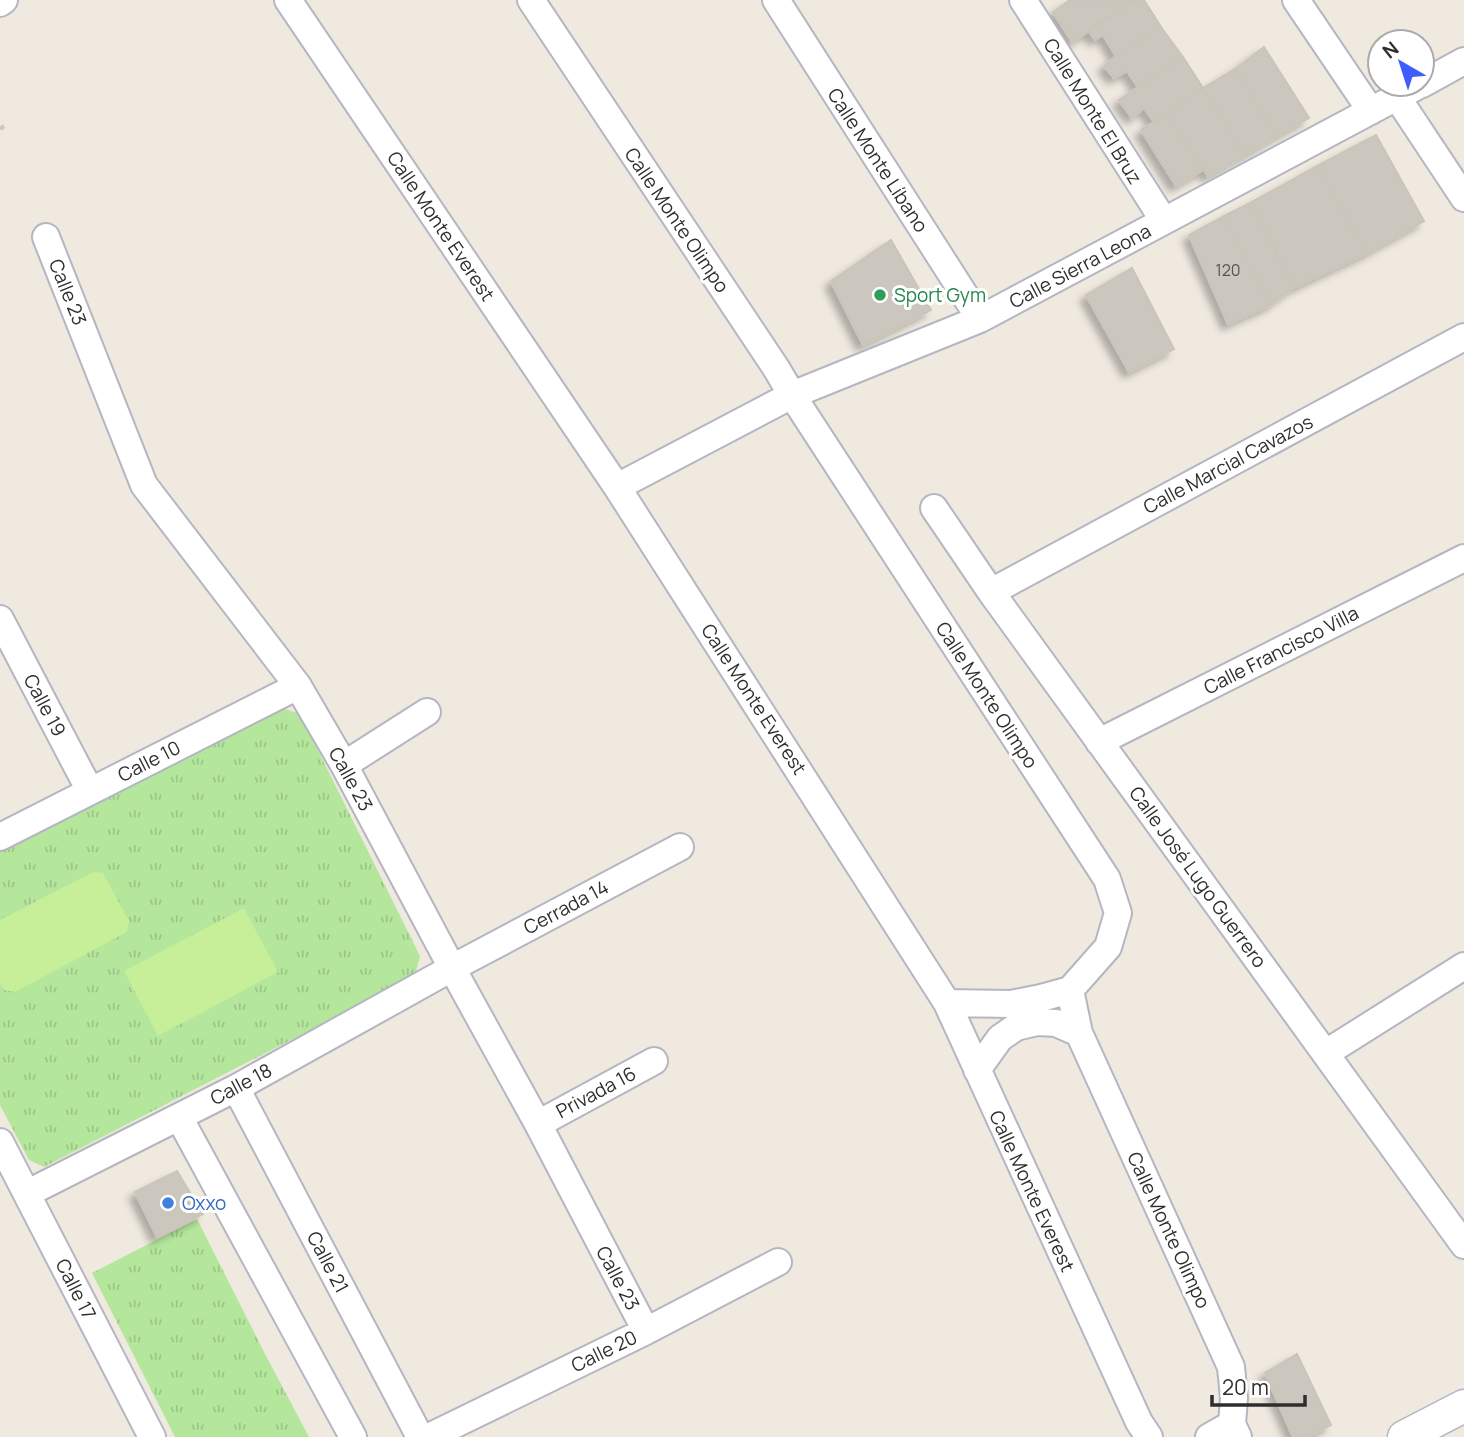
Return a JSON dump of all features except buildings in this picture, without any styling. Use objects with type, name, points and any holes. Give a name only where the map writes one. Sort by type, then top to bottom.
[{"type":"street","name":"Calle Monte Everest","points":[[288,0],[617,487],[947,1003],[1139,1422],[1149,1437]]},
{"type":"street","name":"Calle Monte Olimpo","points":[[531,0],[776,368],[1107,879],[1118,914],[1108,947],[1070,990],[1079,1033],[1231,1367],[1235,1430]]},
{"type":"street","name":"Calle Monte Líbano","points":[[776,0],[980,319]]},
{"type":"street","name":"Calle Monte El Bruz","points":[[1023,0],[1164,221]]},
{"type":"street","points":[[1296,0],[1371,111]]},
{"type":"street","name":"Calle Sierra Leona","points":[[1436,76],[1464,61]]},
{"type":"street","name":"Calle Sierra Leona","points":[[617,487],[792,395],[980,319],[1395,98]]},
{"type":"street","points":[[1398,98],[1464,198]]},
{"type":"street","name":"Calle 23","points":[[46,237],[144,485],[298,686],[344,765],[538,1124],[646,1331]]},
{"type":"street","name":"Calle Marcial Cavazos","points":[[991,592],[1464,337]]},
{"type":"street","name":"Calle José Lugo Guerrero","points":[[934,508],[991,592],[1464,1245]]},
{"type":"street","name":"Calle Francisco Villa","points":[[1099,742],[1464,558]]},
{"type":"street","name":"Calle 19","points":[[0,619],[90,791]]},
{"type":"street","name":"Calle 10","points":[[0,837],[298,686]]},
{"type":"street","points":[[344,765],[427,712]]},
{"type":"street","name":"Cerrada 14","points":[[452,968],[680,847]]},
{"type":"street","points":[[1326,1053],[1464,966]]},
{"type":"street","name":"Calle 18","points":[[27,1194],[236,1088],[452,968]]},
{"type":"street","points":[[947,1003],[1011,1004],[1070,990]]},
{"type":"street","points":[[977,1070],[1000,1038],[1016,1027],[1037,1022],[1056,1023],[1079,1033]]},
{"type":"street","name":"Privada 16","points":[[538,1124],[654,1061]]},
{"type":"street","name":"Calle 21","points":[[236,1088],[420,1437]]},
{"type":"street","points":[[180,1117],[353,1437]]},
{"type":"street","name":"Calle 17","points":[[0,1142],[152,1437]]},
{"type":"street","name":"Calle 20","points":[[429,1437],[646,1331],[778,1262]]},
{"type":"street","points":[[1404,1437],[1464,1406]]},
{"type":"street","points":[[1209,1437],[1235,1430]]},
{"type":"path","points":[[0,129],[6,125]]},
{"type":"green space","points":[[279,707],[300,714],[420,956],[415,976],[44,1167],[29,1160],[0,1105],[0,852]]},
{"type":"green space","points":[[93,872],[103,873],[129,921],[127,932],[15,992],[4,990],[0,983],[0,920]]},
{"type":"green space","points":[[244,908],[278,972],[158,1036],[124,971]]},
{"type":"green space","points":[[197,1219],[309,1437],[175,1437],[92,1273]]},
{"type":"place","name":"Sport Gym","points":[[880,295]]},
{"type":"place","name":"Oxxo","points":[[168,1203]]}]
